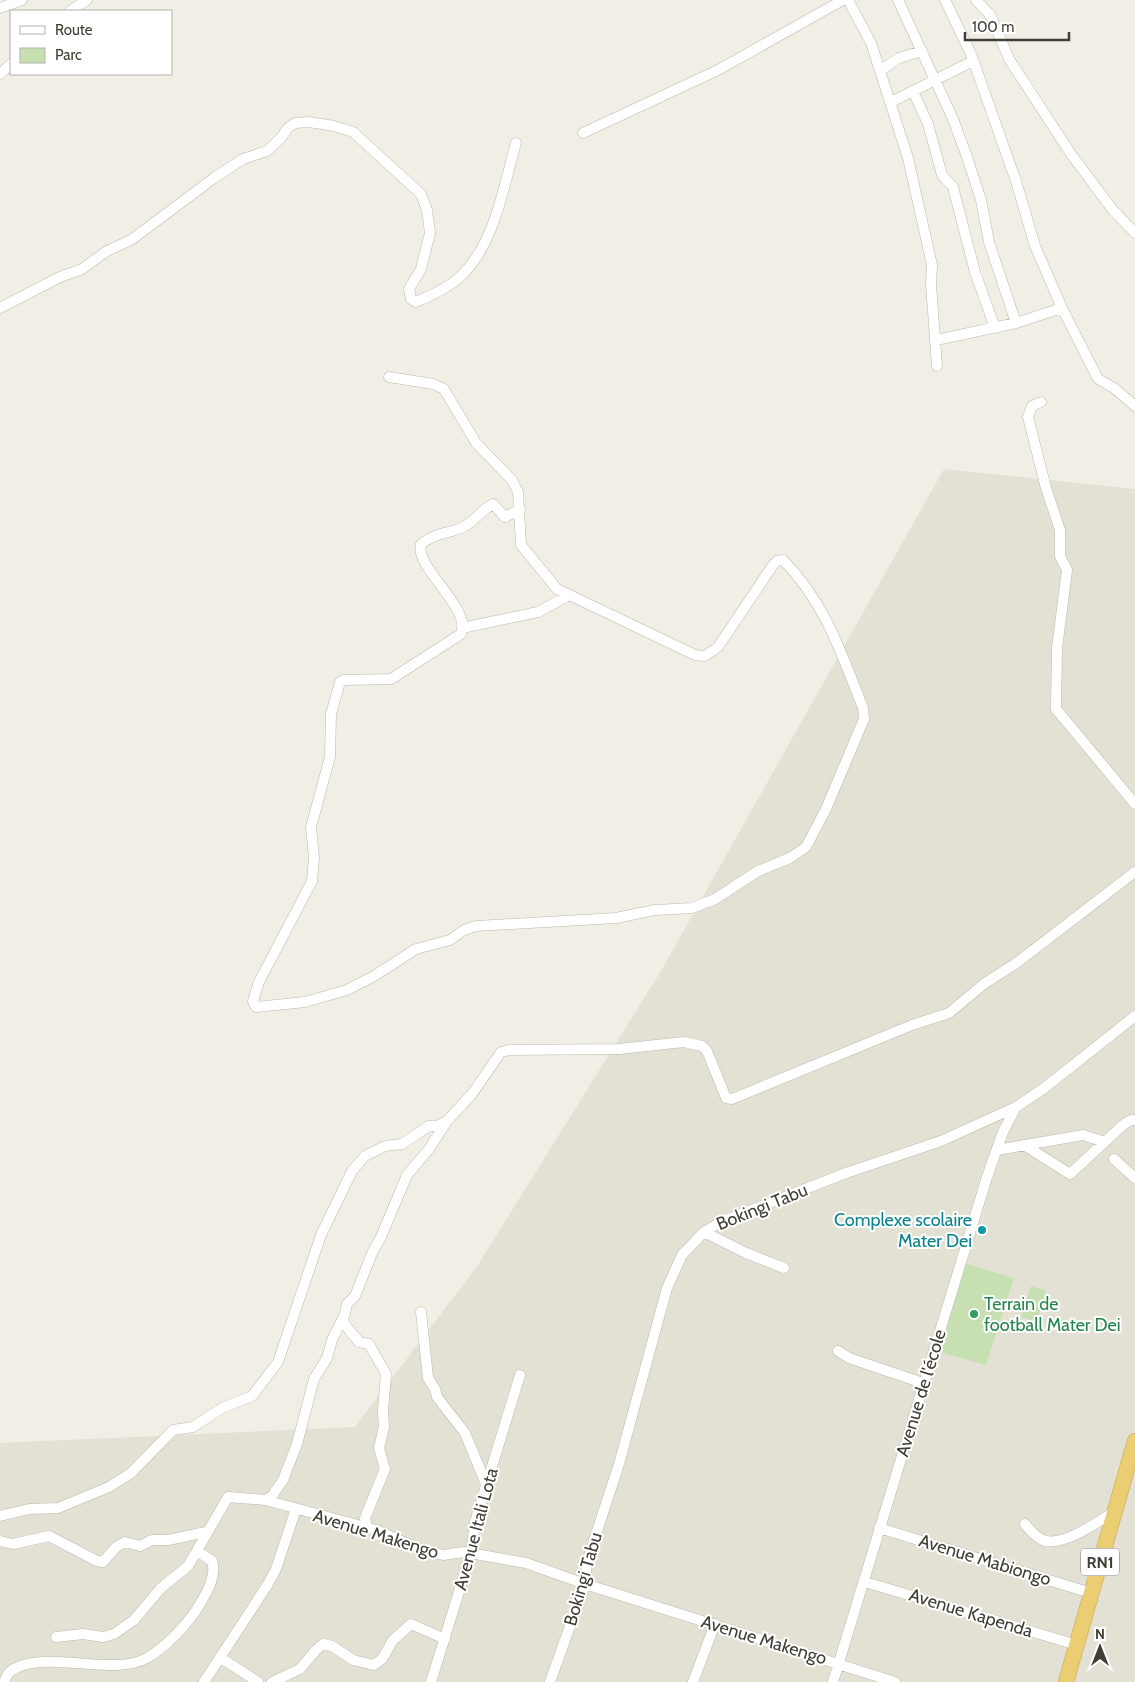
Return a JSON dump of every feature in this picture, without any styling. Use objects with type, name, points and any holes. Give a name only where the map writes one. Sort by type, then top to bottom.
[{"type":"highway","name":"RN1","points":[[1066,1682],[1135,1441]]},
{"type":"street","points":[[0,8],[22,0]]},
{"type":"street","points":[[72,10],[87,0]]},
{"type":"street","points":[[583,133],[718,70],[843,0]]},
{"type":"street","points":[[848,0],[871,43],[908,158],[932,265],[931,284],[937,366]]},
{"type":"street","points":[[898,0],[935,79],[967,157],[981,200],[990,242],[1016,324]]},
{"type":"street","points":[[945,0],[973,61],[1016,181],[1033,239],[1062,308],[1098,379],[1114,388],[1135,406]]},
{"type":"street","points":[[976,0],[991,16],[1009,59],[1071,154],[1112,208],[1135,233]]},
{"type":"street","points":[[881,70],[899,58],[922,50]]},
{"type":"street","points":[[891,102],[973,61]]},
{"type":"street","points":[[0,74],[10,65]]},
{"type":"street","points":[[913,91],[928,124],[942,175],[953,187],[975,272],[995,328]]},
{"type":"street","points":[[0,308],[60,276],[82,268],[107,251],[131,240],[214,178],[243,159],[267,151],[295,123],[308,122],[334,126],[353,132],[421,194],[427,210],[430,233],[421,269],[409,289],[411,300],[416,302],[454,282],[475,257],[496,215],[516,143]]},
{"type":"street","points":[[936,340],[1016,324],[1062,308]]},
{"type":"street","points":[[390,377],[434,384],[444,389],[476,443],[512,480],[518,492],[520,509],[523,550],[557,589],[568,596],[695,655],[705,656],[718,646],[776,561],[783,560],[796,573],[816,601],[832,630],[864,714],[857,739],[842,766],[826,809],[806,846],[790,858],[758,871],[728,892],[700,906],[652,910],[616,918],[476,926],[464,930],[450,940],[416,949],[376,975],[347,990],[305,1002],[256,1007],[253,1001],[260,982],[312,881],[314,858],[311,827],[330,757],[331,714],[340,682],[344,680],[391,679],[461,634],[462,628],[452,599],[444,592],[420,553],[421,544],[435,534],[466,526],[481,510],[493,504],[505,517],[520,509]]},
{"type":"street","points":[[1041,402],[1032,406],[1028,417],[1046,488],[1060,530],[1060,556],[1067,570],[1057,656],[1056,709],[1135,804]]},
{"type":"street","points":[[462,628],[538,612],[568,596]]},
{"type":"street","points":[[265,1500],[278,1490],[286,1473],[297,1444],[314,1379],[327,1358],[332,1340],[342,1321],[347,1304],[355,1296],[407,1176],[448,1121],[472,1094],[500,1053],[509,1050],[619,1049],[684,1042],[698,1044],[707,1050],[726,1098],[732,1099],[912,1025],[949,1014],[985,983],[1015,964],[1135,872]]},
{"type":"street","name":"Bokingi Tabu","points":[[550,1682],[585,1584],[587,1562],[619,1464],[667,1288],[677,1263],[704,1232],[730,1218],[846,1173],[941,1140],[1016,1108],[1135,1016]]},
{"type":"street","name":"Avenue de l'école","points":[[833,1682],[997,1150],[1016,1108]]},
{"type":"street","points":[[1024,1146],[1068,1174],[1127,1121],[1135,1120]]},
{"type":"street","points":[[0,1516],[28,1509],[58,1508],[109,1487],[131,1473],[173,1430],[193,1427],[222,1408],[252,1396],[278,1362],[321,1234],[352,1171],[365,1156],[385,1146],[402,1144],[429,1126],[437,1126],[448,1121]]},
{"type":"street","points":[[997,1150],[1083,1135],[1105,1142]]},
{"type":"street","points":[[1114,1159],[1135,1178]]},
{"type":"street","points":[[704,1232],[746,1253],[784,1268]]},
{"type":"street","points":[[422,1312],[428,1379],[437,1396],[466,1435],[486,1484]]},
{"type":"street","points":[[342,1321],[359,1342],[369,1344],[386,1373],[383,1411],[384,1428],[379,1448],[385,1469],[365,1518],[367,1528]]},
{"type":"street","points":[[838,1351],[849,1358],[924,1383]]},
{"type":"street","name":"Avenue Itali Lota","points":[[431,1682],[470,1553],[475,1522],[486,1484],[520,1375]]},
{"type":"street","name":"Avenue Makengo","points":[[56,1637],[83,1634],[103,1637],[114,1634],[140,1616],[161,1588],[174,1576],[185,1570],[206,1532],[229,1497],[265,1500],[367,1528],[420,1549],[443,1555],[470,1553],[526,1562],[585,1584],[896,1682]]},
{"type":"street","points":[[204,1682],[255,1606],[276,1569],[296,1509]]},
{"type":"street","points":[[1025,1524],[1039,1538],[1053,1541],[1074,1535],[1114,1512]]},
{"type":"street","name":"Avenue Mabiongo","points":[[879,1528],[1091,1593]]},
{"type":"street","points":[[0,1542],[13,1544],[48,1536],[97,1561],[103,1562],[116,1547],[125,1542],[140,1546],[152,1540],[168,1540],[206,1532]]},
{"type":"street","points":[[4,1682],[11,1671],[29,1663],[126,1664],[146,1659],[184,1626],[201,1602],[210,1584],[213,1573],[212,1562],[197,1551]]},
{"type":"street","name":"Avenue Kapenda","points":[[865,1582],[1076,1645]]},
{"type":"street","points":[[272,1682],[300,1669],[323,1644],[332,1646],[353,1660],[374,1665],[382,1659],[394,1640],[411,1624],[445,1639]]},
{"type":"street","points":[[693,1682],[715,1624]]},
{"type":"street","points":[[221,1658],[258,1682]]},
{"type":"shaded area","points":[[944,469],[1135,489],[1135,1682],[0,1682],[0,1443],[355,1427],[478,1265],[661,971]]},
{"type":"green space","name":"Terrain de football Mater Dei","points":[[963,1263],[1014,1278],[986,1365],[936,1351]]},
{"type":"green space","points":[[1031,1286],[1046,1291],[1037,1322],[1021,1317]]},
{"type":"place","name":"Complexe scolaire Mater Dei","points":[[982,1230]]},
{"type":"place","name":"Terrain de football Mater Dei","points":[[974,1314]]}]
